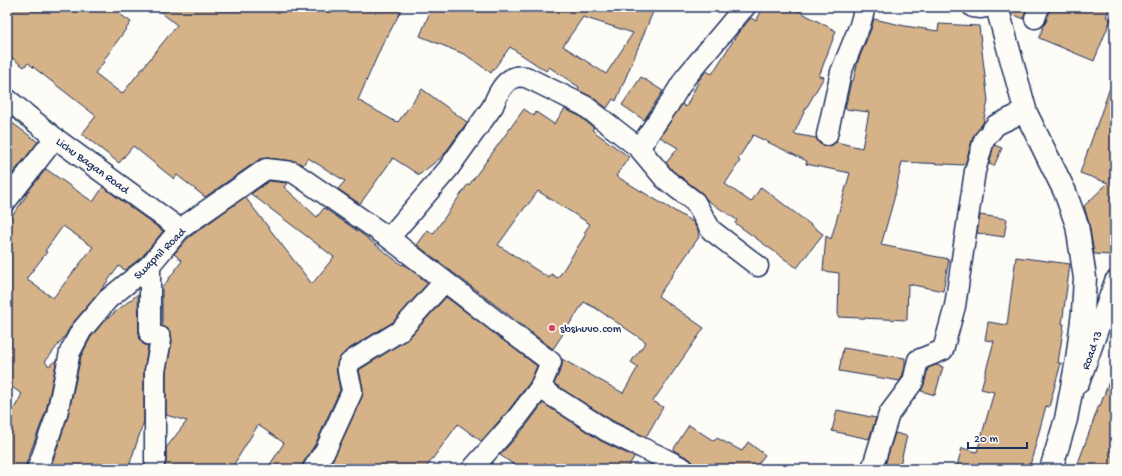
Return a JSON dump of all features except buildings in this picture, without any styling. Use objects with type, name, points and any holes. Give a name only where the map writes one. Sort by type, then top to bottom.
[{"type":"street","points":[[639,148],[685,78],[745,7]]},
{"type":"street","points":[[827,135],[841,72],[860,25],[865,7]]},
{"type":"street","points":[[972,7],[987,7]]},
{"type":"street","points":[[997,7],[1026,113],[1066,192],[1076,226],[1085,278],[1077,360],[1066,419],[1051,469]]},
{"type":"street","points":[[389,238],[448,169],[507,82],[517,77],[526,77],[585,106],[639,148],[665,179],[695,202],[711,230],[758,266]]},
{"type":"street","name":"Lichu Bagan Road","points":[[7,99],[55,138],[180,229]]},
{"type":"street","points":[[872,469],[889,414],[913,382],[918,360],[943,350],[955,306],[975,171],[984,140],[996,125],[1015,116],[1026,113]]},
{"type":"street","points":[[10,192],[55,138]]},
{"type":"street","name":"Swapnil Road","points":[[37,469],[57,414],[70,352],[81,331],[108,299],[150,265],[180,229],[266,169],[293,172],[389,238],[444,282],[551,362],[540,388]]},
{"type":"street","points":[[150,265],[150,335],[160,337],[161,340],[155,371],[154,461]]},
{"type":"street","name":"Road 13","points":[[1066,419],[1115,281]]},
{"type":"street","points":[[313,469],[326,449],[352,392],[348,365],[353,360],[400,331],[444,282]]},
{"type":"street","points":[[472,469],[517,418],[540,388],[607,431],[684,469]]},
{"type":"place","name":"sbshuvo.com","points":[[552,328]]}]
